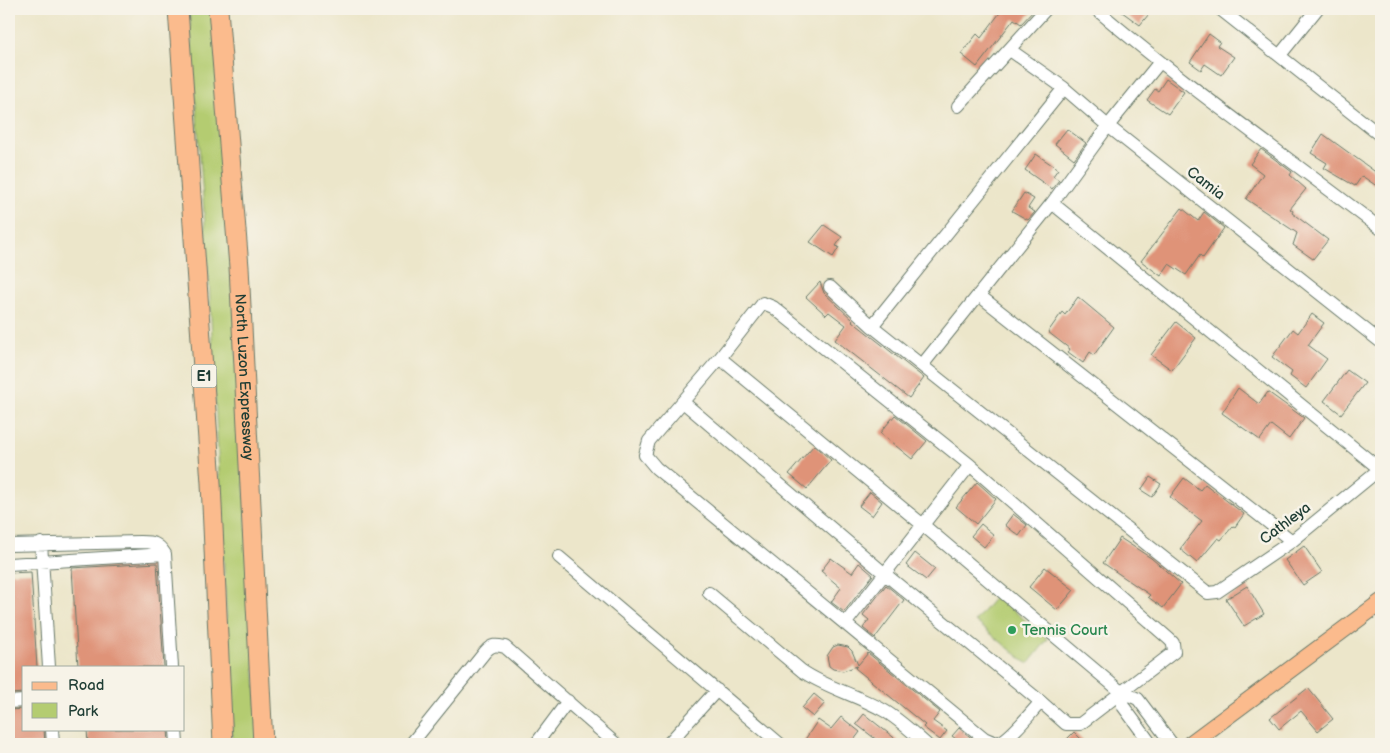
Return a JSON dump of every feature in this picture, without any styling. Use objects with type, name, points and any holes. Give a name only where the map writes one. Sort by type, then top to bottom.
[{"type":"highway","name":"E1","points":[[178,9],[211,483],[223,744]]},
{"type":"highway","name":"North Luzon Expressway","points":[[218,9],[239,276],[263,744]]},
{"type":"main road","points":[[1190,744],[1381,602]]},
{"type":"street","points":[[958,106],[1046,9]]},
{"type":"street","points":[[1096,9],[1158,63],[1267,142],[1381,229]]},
{"type":"street","points":[[1220,9],[1381,136]]},
{"type":"street","points":[[1280,55],[1317,9]]},
{"type":"street","name":"Camia","points":[[1010,50],[1064,88],[1108,126],[1381,342]]},
{"type":"street","points":[[830,287],[872,326],[923,364],[980,296],[1158,63]]},
{"type":"street","points":[[872,326],[1064,88]]},
{"type":"street","points":[[1052,203],[1381,469]]},
{"type":"street","points":[[980,296],[1292,541]]},
{"type":"street","points":[[682,402],[885,574],[1041,702],[1066,724],[1080,724],[1120,691],[1174,652],[1173,643],[970,465],[768,304],[760,305],[720,358],[682,402],[649,441],[645,455],[648,460],[845,624],[992,742],[1000,742],[1041,702]]},
{"type":"street","points":[[720,358],[923,525],[1120,691],[1138,699],[1172,744]]},
{"type":"street","name":"Cathleya","points":[[923,364],[1203,591],[1217,592],[1292,541],[1381,469]]},
{"type":"street","points":[[845,624],[970,465]]},
{"type":"street","points":[[9,545],[153,542],[160,546],[164,554],[172,666]]},
{"type":"street","points":[[41,543],[48,666]]},
{"type":"street","points":[[9,564],[164,554]]},
{"type":"street","points":[[559,556],[780,744]]},
{"type":"street","points":[[709,593],[802,671],[814,679],[883,710],[904,724],[926,744]]},
{"type":"street","points":[[411,744],[490,646],[506,647],[616,744]]},
{"type":"street","points":[[668,744],[717,690]]},
{"type":"street","points":[[1120,691],[1123,706],[1151,744]]},
{"type":"street","points":[[9,702],[22,701]]},
{"type":"street","points":[[536,744],[568,701]]},
{"type":"street","points":[[1142,731],[1155,720]]},
{"type":"street","points":[[52,730],[53,744]]},
{"type":"street","points":[[176,730],[177,744]]},
{"type":"green space","points":[[189,9],[213,9],[232,278],[259,744],[233,744],[209,280]]},
{"type":"green space","name":"Tennis Court","points":[[996,596],[1048,639],[1028,664],[975,621]]},
{"type":"building","points":[[1000,9],[1035,9],[1021,24],[1014,19],[977,67],[961,54],[977,34],[981,38],[1002,10]]},
{"type":"building","points":[[1118,9],[1153,9],[1140,25]]},
{"type":"building","points":[[1209,34],[1220,42],[1217,46],[1234,57],[1221,75],[1205,64],[1201,70],[1190,62]]},
{"type":"building","points":[[1166,79],[1184,92],[1168,114],[1147,100],[1155,89],[1158,91]]},
{"type":"building","points":[[1067,129],[1086,143],[1074,159],[1055,144]]},
{"type":"building","points":[[1323,134],[1381,176],[1381,189],[1362,176],[1355,186],[1324,168],[1327,163],[1311,153]]},
{"type":"building","points":[[1261,149],[1292,172],[1290,175],[1306,189],[1290,209],[1293,211],[1292,213],[1328,240],[1313,259],[1293,245],[1297,233],[1246,199],[1263,174],[1250,164]]},
{"type":"building","points":[[1036,154],[1058,169],[1053,176],[1059,180],[1052,189],[1025,170]]},
{"type":"building","points":[[1024,193],[1034,199],[1028,208],[1035,212],[1028,220],[1012,211]]},
{"type":"building","points":[[1182,208],[1198,221],[1204,212],[1224,228],[1203,258],[1200,255],[1186,275],[1169,264],[1161,276],[1141,261]]},
{"type":"building","points":[[824,225],[842,237],[836,246],[839,247],[833,257],[810,242]]},
{"type":"building","points":[[820,282],[824,293],[852,321],[924,378],[909,398],[835,340],[846,325],[829,312],[826,315],[806,297]]},
{"type":"building","points":[[1078,297],[1114,327],[1094,355],[1090,352],[1083,363],[1068,352],[1070,349],[1048,332],[1062,312],[1065,315]]},
{"type":"building","points":[[1312,314],[1324,323],[1308,345],[1327,359],[1306,388],[1290,376],[1292,372],[1272,357],[1293,329],[1298,333]]},
{"type":"building","points":[[1176,322],[1196,338],[1172,370],[1151,355]]},
{"type":"building","points":[[1347,370],[1365,383],[1341,414],[1324,401]]},
{"type":"building","points":[[1238,388],[1259,404],[1268,392],[1304,418],[1289,439],[1271,425],[1260,440],[1222,413]]},
{"type":"building","points":[[895,415],[927,441],[912,459],[880,433]]},
{"type":"building","points":[[814,445],[831,460],[807,489],[789,474]]},
{"type":"building","points":[[1150,477],[1161,484],[1152,497],[1141,490]]},
{"type":"building","points":[[1184,478],[1200,490],[1205,484],[1244,514],[1235,527],[1233,526],[1221,540],[1218,538],[1197,563],[1180,549],[1202,521],[1170,497]]},
{"type":"building","points":[[977,482],[996,499],[976,524],[956,507]]},
{"type":"building","points":[[870,492],[882,502],[872,516],[859,506]]},
{"type":"building","points":[[1013,514],[1027,525],[1019,536],[1005,525]]},
{"type":"building","points":[[981,524],[994,535],[984,547],[971,536]]},
{"type":"building","points":[[1120,538],[1151,558],[1181,584],[1163,608],[1148,597],[1150,595],[1103,563]]},
{"type":"building","points":[[1304,546],[1322,572],[1303,585],[1285,560]]},
{"type":"building","points":[[915,553],[935,569],[926,580],[906,565]]},
{"type":"building","points":[[831,558],[852,573],[859,563],[873,575],[844,612],[831,602],[841,588],[821,571]]},
{"type":"building","points":[[157,563],[164,666],[78,666],[72,568]]},
{"type":"building","points":[[1045,567],[1074,590],[1057,610],[1029,587]]},
{"type":"building","points":[[31,572],[37,666],[22,666],[22,693],[9,694],[9,573]]},
{"type":"building","points":[[886,585],[904,600],[875,638],[863,628],[869,620],[863,615]]},
{"type":"building","points":[[1247,586],[1264,614],[1244,626],[1226,599]]},
{"type":"building","points":[[838,645],[848,647],[852,651],[858,665],[868,653],[940,712],[933,721],[947,731],[940,740],[923,727],[925,725],[855,668],[857,666],[843,671],[829,666],[827,656],[833,647]]},
{"type":"building","points":[[1308,688],[1333,719],[1318,731],[1301,711],[1279,729],[1270,718]]},
{"type":"building","points":[[814,694],[825,703],[813,717],[802,708]]},
{"type":"building","points":[[22,709],[22,730],[44,730],[45,744],[9,744],[9,710]]},
{"type":"building","points":[[864,714],[902,744],[882,744],[856,724]]},
{"type":"building","points":[[841,717],[860,732],[851,744],[802,744],[818,720],[831,729]]},
{"type":"building","points":[[959,728],[979,744],[963,744],[952,736]]},
{"type":"building","points":[[87,730],[168,730],[169,744],[88,744]]},
{"type":"building","points":[[1074,732],[1086,744],[1062,744]]},
{"type":"place","name":"Tennis Court","points":[[1012,630]]}]
